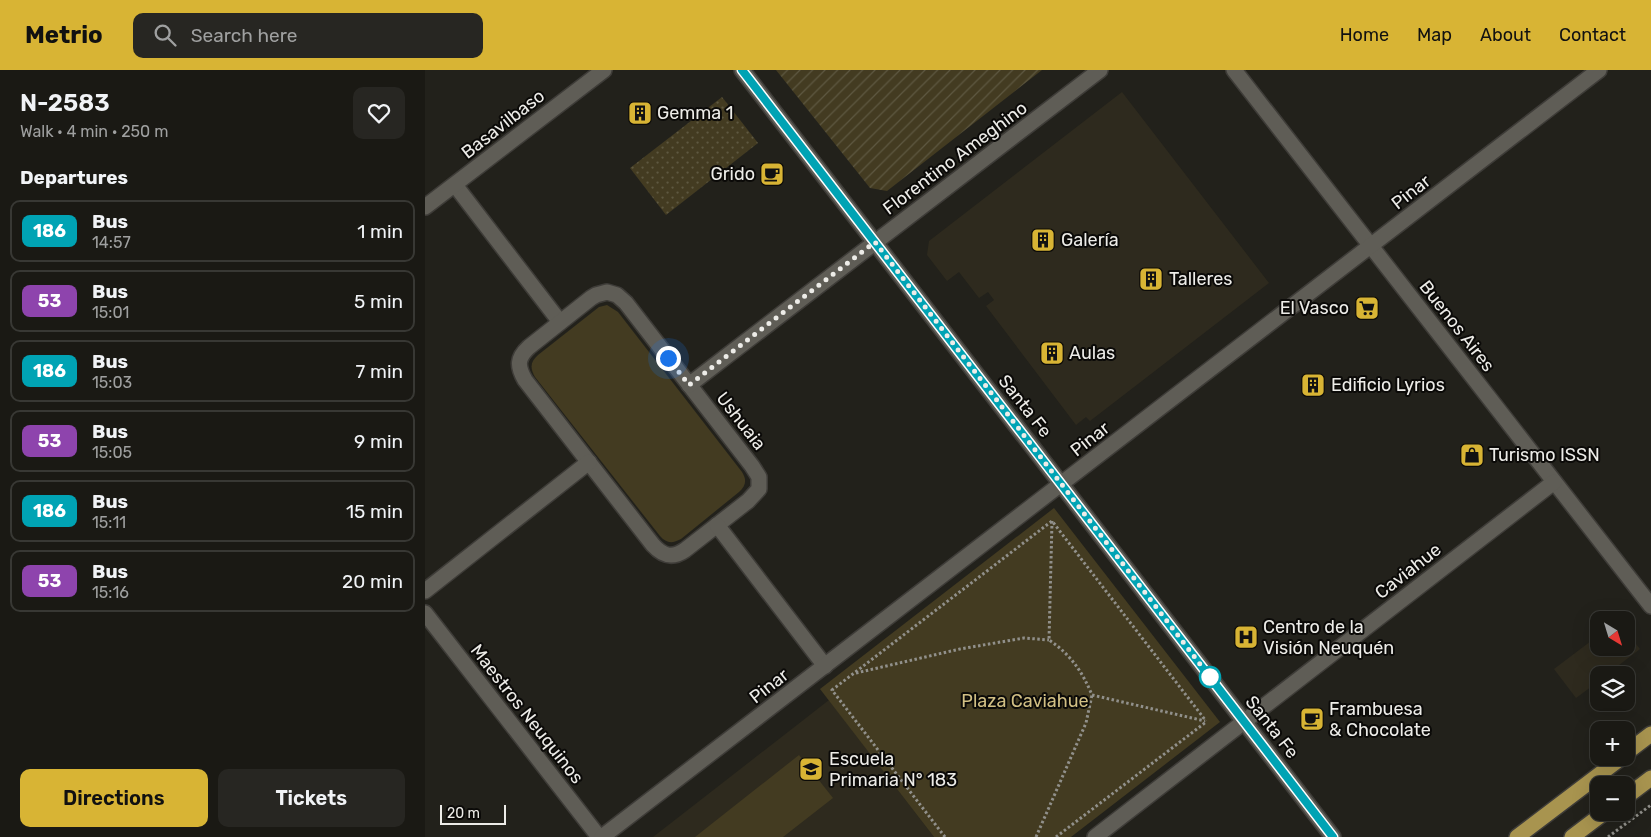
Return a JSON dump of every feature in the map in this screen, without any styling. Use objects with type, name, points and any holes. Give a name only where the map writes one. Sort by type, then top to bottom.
[{"type":"main road","points":[[1635,746],[1651,734]]},
{"type":"main road","points":[[1517,837],[1610,766]]},
{"type":"main road","points":[[1635,790],[1651,778]]},
{"type":"main road","points":[[1572,837],[1593,821]]},
{"type":"street","name":"Basavilbaso","points":[[425,207],[604,70]]},
{"type":"street","name":"Santa Fe","points":[[742,70],[1333,837]]},
{"type":"street","name":"Florentino Ameghino","points":[[689,385],[1101,70]]},
{"type":"street","name":"Buenos Aires","points":[[1234,70],[1651,606]]},
{"type":"street","name":"Pinar","points":[[601,837],[1599,70]]},
{"type":"street","points":[[455,185],[560,322]]},
{"type":"street","name":"Ushuaia","points":[[607,292],[617,295],[626,303],[689,385],[753,466],[759,477],[759,489],[717,525],[680,553],[668,556],[653,545],[525,380],[518,363],[524,351],[560,322],[596,295],[607,292]]},
{"type":"street","points":[[425,591],[589,462]]},
{"type":"street","name":"Caviahue","points":[[1095,837],[1554,482]]},
{"type":"street","points":[[717,525],[825,666]]},
{"type":"street","name":"Maestros Neuquinos","points":[[425,613],[601,837]]},
{"type":"path","points":[[1049,640],[1052,521]]},
{"type":"path","points":[[945,837],[832,690],[1052,521]]},
{"type":"path","points":[[1052,521],[1206,721]]},
{"type":"path","points":[[853,674],[960,649],[1024,638],[1049,640],[1067,654],[1077,664],[1092,694],[1086,723],[1036,837]]},
{"type":"path","points":[[1092,694],[1206,721]]},
{"type":"path","points":[[1056,837],[1206,721]]},
{"type":"path","points":[[1608,837],[1651,805]]},
{"type":"shaded area","points":[[1122,92],[1269,283],[1090,421],[1086,417],[1076,425],[986,306],[994,300],[988,292],[979,298],[959,272],[947,281],[927,255],[929,241]]},
{"type":"shaded area","points":[[1635,636],[1636,644],[1640,649],[1635,653]]},
{"type":"shaded area","points":[[1590,642],[1590,656],[1631,656],[1618,666],[1590,666],[1590,688],[1576,698],[1554,669]]},
{"type":"shaded area","name":"Escuela Primaria N° 183","points":[[829,700],[934,837],[653,837]]},
{"type":"green space","points":[[776,70],[1042,70],[887,191],[870,188]]},
{"type":"green space","points":[[722,97],[758,143],[666,215],[630,168]]},
{"type":"green space","points":[[607,305],[618,312],[745,478],[744,485],[739,492],[675,542],[667,541],[660,536],[532,371],[533,360],[538,355],[599,307]]},
{"type":"green space","name":"Plaza Caviahue","points":[[1054,508],[1220,722],[1071,837],[934,837],[820,689]]},
{"type":"green space","points":[[799,755],[833,798],[783,837],[695,837]]},
{"type":"bus line","name":"186","points":[[742,70],[1333,837]]},
{"type":"place","name":"Gemma 1","points":[[640,113]]},
{"type":"place","name":"Grido","points":[[772,174]]},
{"type":"place","name":"Galería","points":[[1043,240]]},
{"type":"place","name":"Talleres","points":[[1151,279]]},
{"type":"place","name":"El Vasco","points":[[1367,308]]},
{"type":"place","name":"Aulas","points":[[1052,353]]},
{"type":"place","name":"Edificio Lyrios","points":[[1313,385]]},
{"type":"place","name":"Turismo ISSN","points":[[1472,455]]},
{"type":"place","name":"Centro de la Visión Neuquén","points":[[1246,637]]},
{"type":"place","name":"Frambuesa & Chocolate","points":[[1312,719]]},
{"type":"place","name":"Escuela Primaria N° 183","points":[[811,769]]},
{"type":"route","points":[[668,358],[689,385],[875,242],[1210,677]]}]
